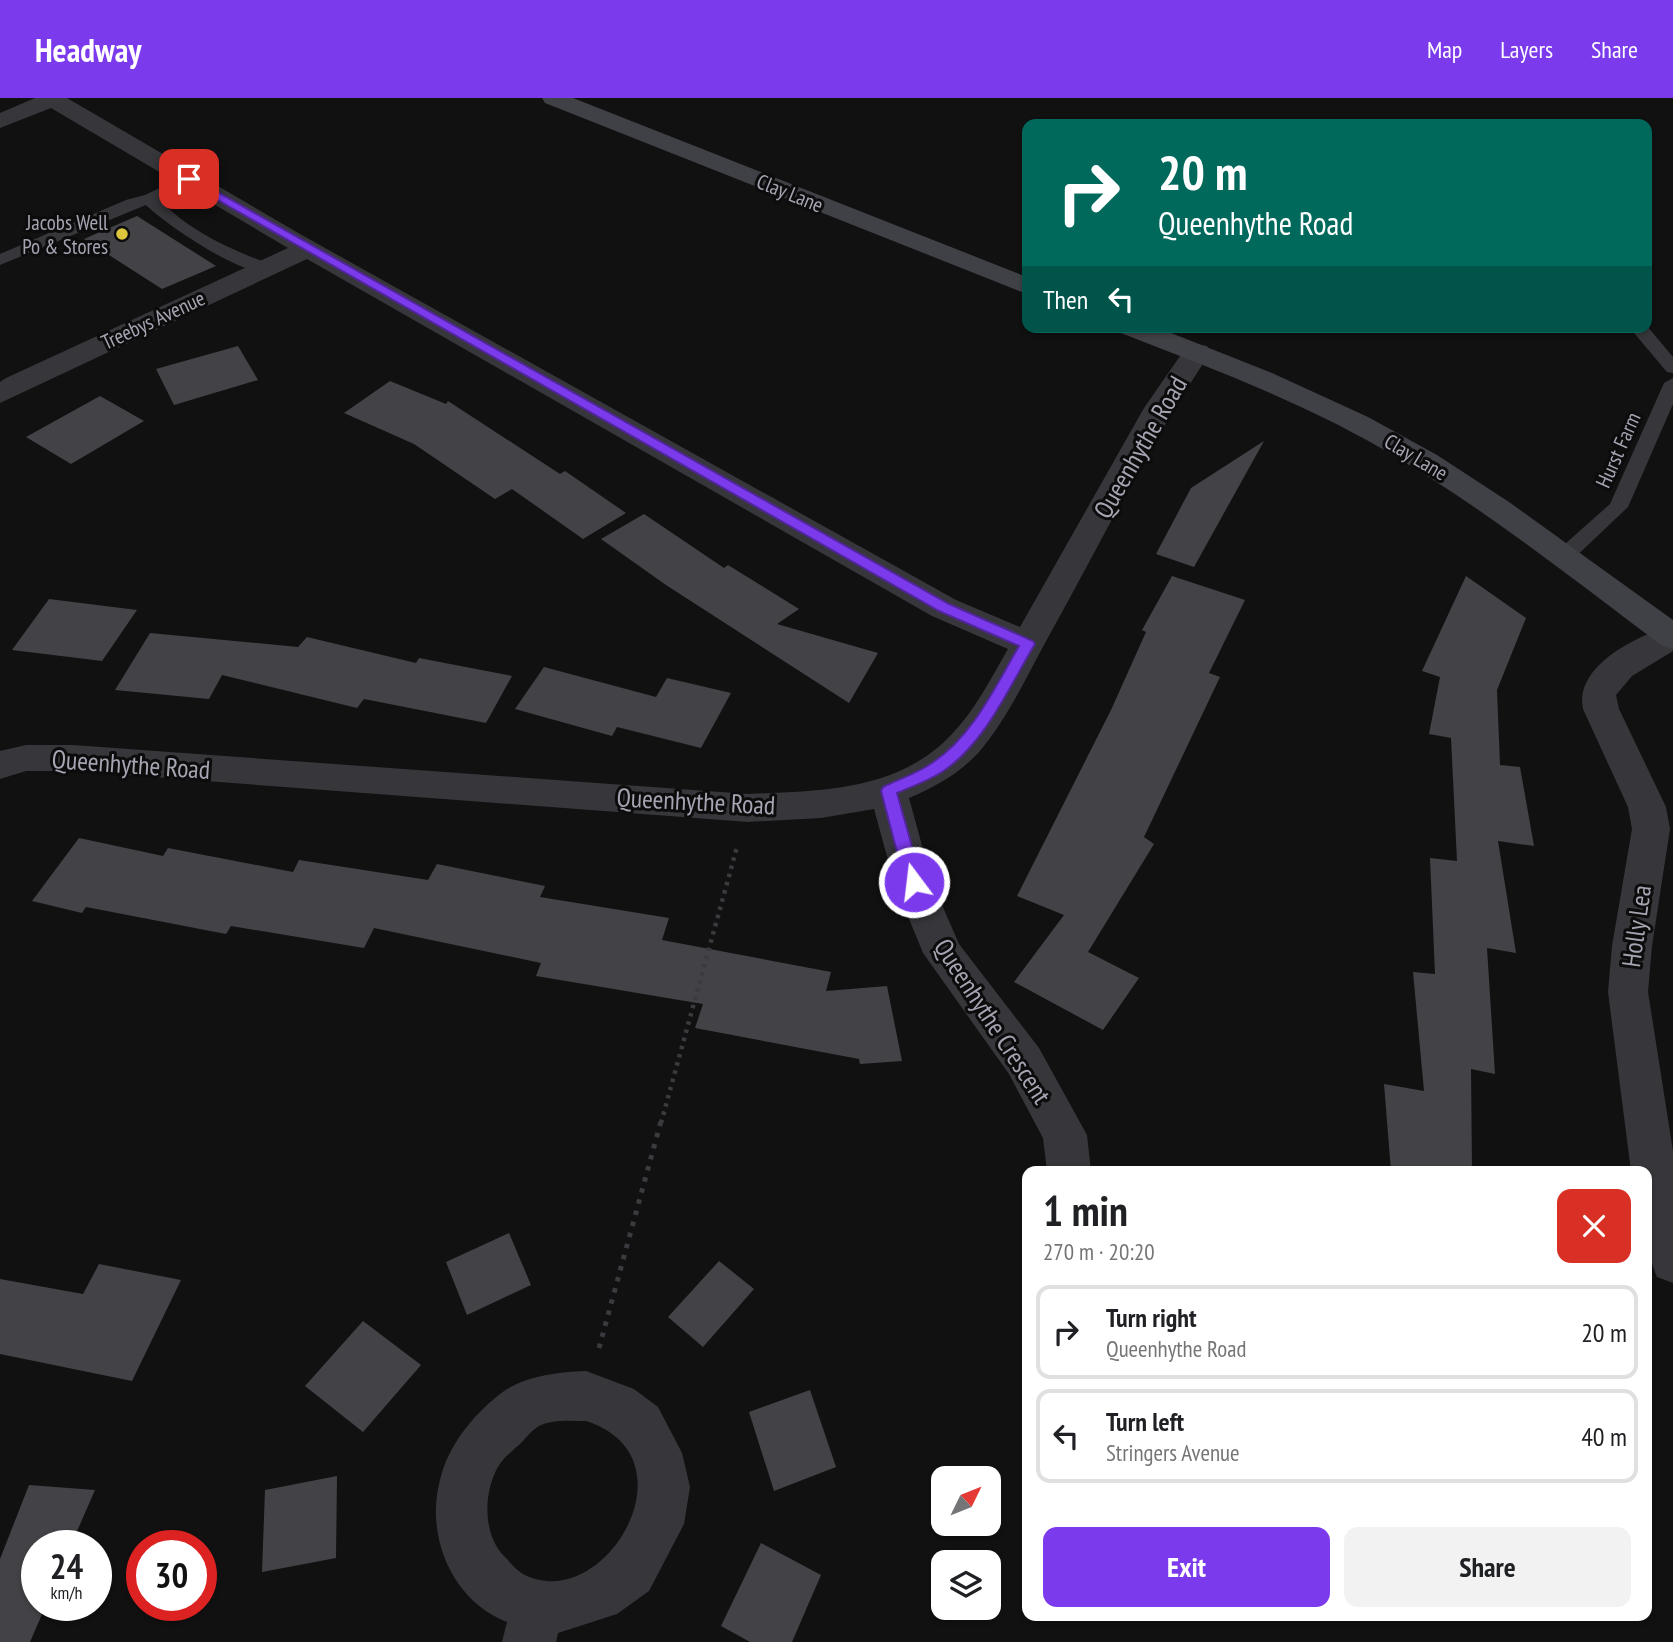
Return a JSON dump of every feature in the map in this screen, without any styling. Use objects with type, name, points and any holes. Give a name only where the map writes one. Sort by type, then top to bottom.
[{"type":"street","points":[[0,121],[51,98],[309,248],[944,608],[1028,644]]},
{"type":"street","name":"Clay Lane","points":[[553,98],[1022,284]]},
{"type":"street","name":"Treebys Avenue","points":[[0,394],[16,384],[309,248]]},
{"type":"street","name":"Clay Lane","points":[[1148,333],[1286,388],[1387,439],[1460,483],[1673,637]]},
{"type":"street","name":"Queenhythe Road","points":[[0,765],[26,758],[73,758],[748,808],[851,803],[888,791],[936,769],[957,752],[977,728],[1028,644],[1153,417],[1197,352]]},
{"type":"street","name":"Holly Lea","points":[[1673,637],[1618,670],[1608,678],[1598,695],[1601,709],[1647,807],[1651,829],[1632,946],[1628,992],[1656,1187],[1673,1261]]},
{"type":"street","name":"Queenhythe Crescent","points":[[888,791],[914,882],[943,953],[1024,1061],[1065,1135],[1068,1166]]},
{"type":"street","points":[[586,1396],[617,1406],[640,1424],[657,1453],[664,1487],[658,1524],[630,1572],[598,1595],[563,1606],[533,1624],[473,1562],[462,1528],[465,1482],[481,1447],[519,1410],[551,1397],[586,1396]]},
{"type":"lane","points":[[0,260],[132,203],[150,199],[189,179]]},
{"type":"lane","points":[[150,199],[159,211],[237,259],[264,268]]},
{"type":"lane","points":[[1644,333],[1673,368]]},
{"type":"lane","name":"Hurst Farm","points":[[1563,557],[1618,507],[1673,383]]},
{"type":"path","points":[[586,1396],[748,808]]},
{"type":"building","points":[[137,216],[216,266],[162,289],[84,239]]},
{"type":"building","points":[[238,346],[258,380],[174,405],[156,369]]},
{"type":"building","points":[[390,381],[446,404],[448,401],[560,474],[565,471],[626,513],[583,539],[512,489],[495,499],[414,444],[344,413]]},
{"type":"building","points":[[100,396],[144,421],[71,464],[26,437]]},
{"type":"building","points":[[1264,441],[1194,567],[1156,554],[1191,488]]},
{"type":"building","points":[[644,514],[724,568],[728,565],[799,609],[777,624],[878,653],[849,703],[666,585],[601,539]]},
{"type":"building","points":[[1172,576],[1245,600],[1209,673],[1220,677],[1144,837],[1154,844],[1088,952],[1139,978],[1103,1030],[1014,982],[1064,915],[1017,896],[1111,710],[1146,632],[1142,630]]},
{"type":"building","points":[[1466,576],[1526,618],[1497,690],[1500,765],[1520,767],[1534,846],[1498,841],[1516,953],[1487,948],[1495,1074],[1471,1069],[1472,1166],[1391,1166],[1384,1084],[1424,1091],[1413,972],[1435,974],[1430,858],[1457,861],[1451,738],[1429,734],[1440,677],[1422,671]]},
{"type":"building","points":[[49,599],[137,610],[102,661],[12,650]]},
{"type":"building","points":[[150,633],[298,647],[307,637],[416,663],[419,658],[512,676],[486,723],[364,699],[357,708],[222,675],[209,699],[115,690]]},
{"type":"building","points":[[544,667],[656,697],[667,678],[731,693],[701,748],[617,727],[612,736],[515,709]]},
{"type":"building","points":[[79,838],[163,856],[168,848],[293,872],[299,860],[428,880],[437,864],[545,886],[540,897],[669,918],[662,940],[831,972],[826,991],[887,986],[902,1061],[860,1064],[859,1059],[695,1028],[703,1004],[536,976],[541,963],[374,928],[364,948],[231,926],[226,934],[86,907],[82,913],[32,901]]},
{"type":"building","points":[[509,1233],[531,1285],[467,1315],[446,1262]]},
{"type":"building","points":[[719,1261],[754,1289],[703,1347],[668,1317]]},
{"type":"building","points":[[99,1264],[181,1280],[132,1381],[0,1354],[0,1279],[83,1294]]},
{"type":"building","points":[[363,1321],[421,1365],[363,1432],[305,1386]]},
{"type":"building","points":[[810,1390],[836,1467],[774,1491],[749,1412]]},
{"type":"building","points":[[337,1476],[336,1558],[262,1572],[265,1490]]},
{"type":"building","points":[[29,1485],[95,1490],[78,1530],[21,1530],[21,1621],[39,1621],[30,1642],[0,1642],[0,1559]]},
{"type":"building","points":[[761,1543],[821,1575],[792,1642],[750,1642],[721,1626]]},
{"type":"place","name":"Jacobs Well Po & Stores","points":[[122,234]]},
{"type":"route","points":[[189,179],[944,608],[1028,644],[977,728],[957,752],[936,769],[888,791],[914,882]]}]
